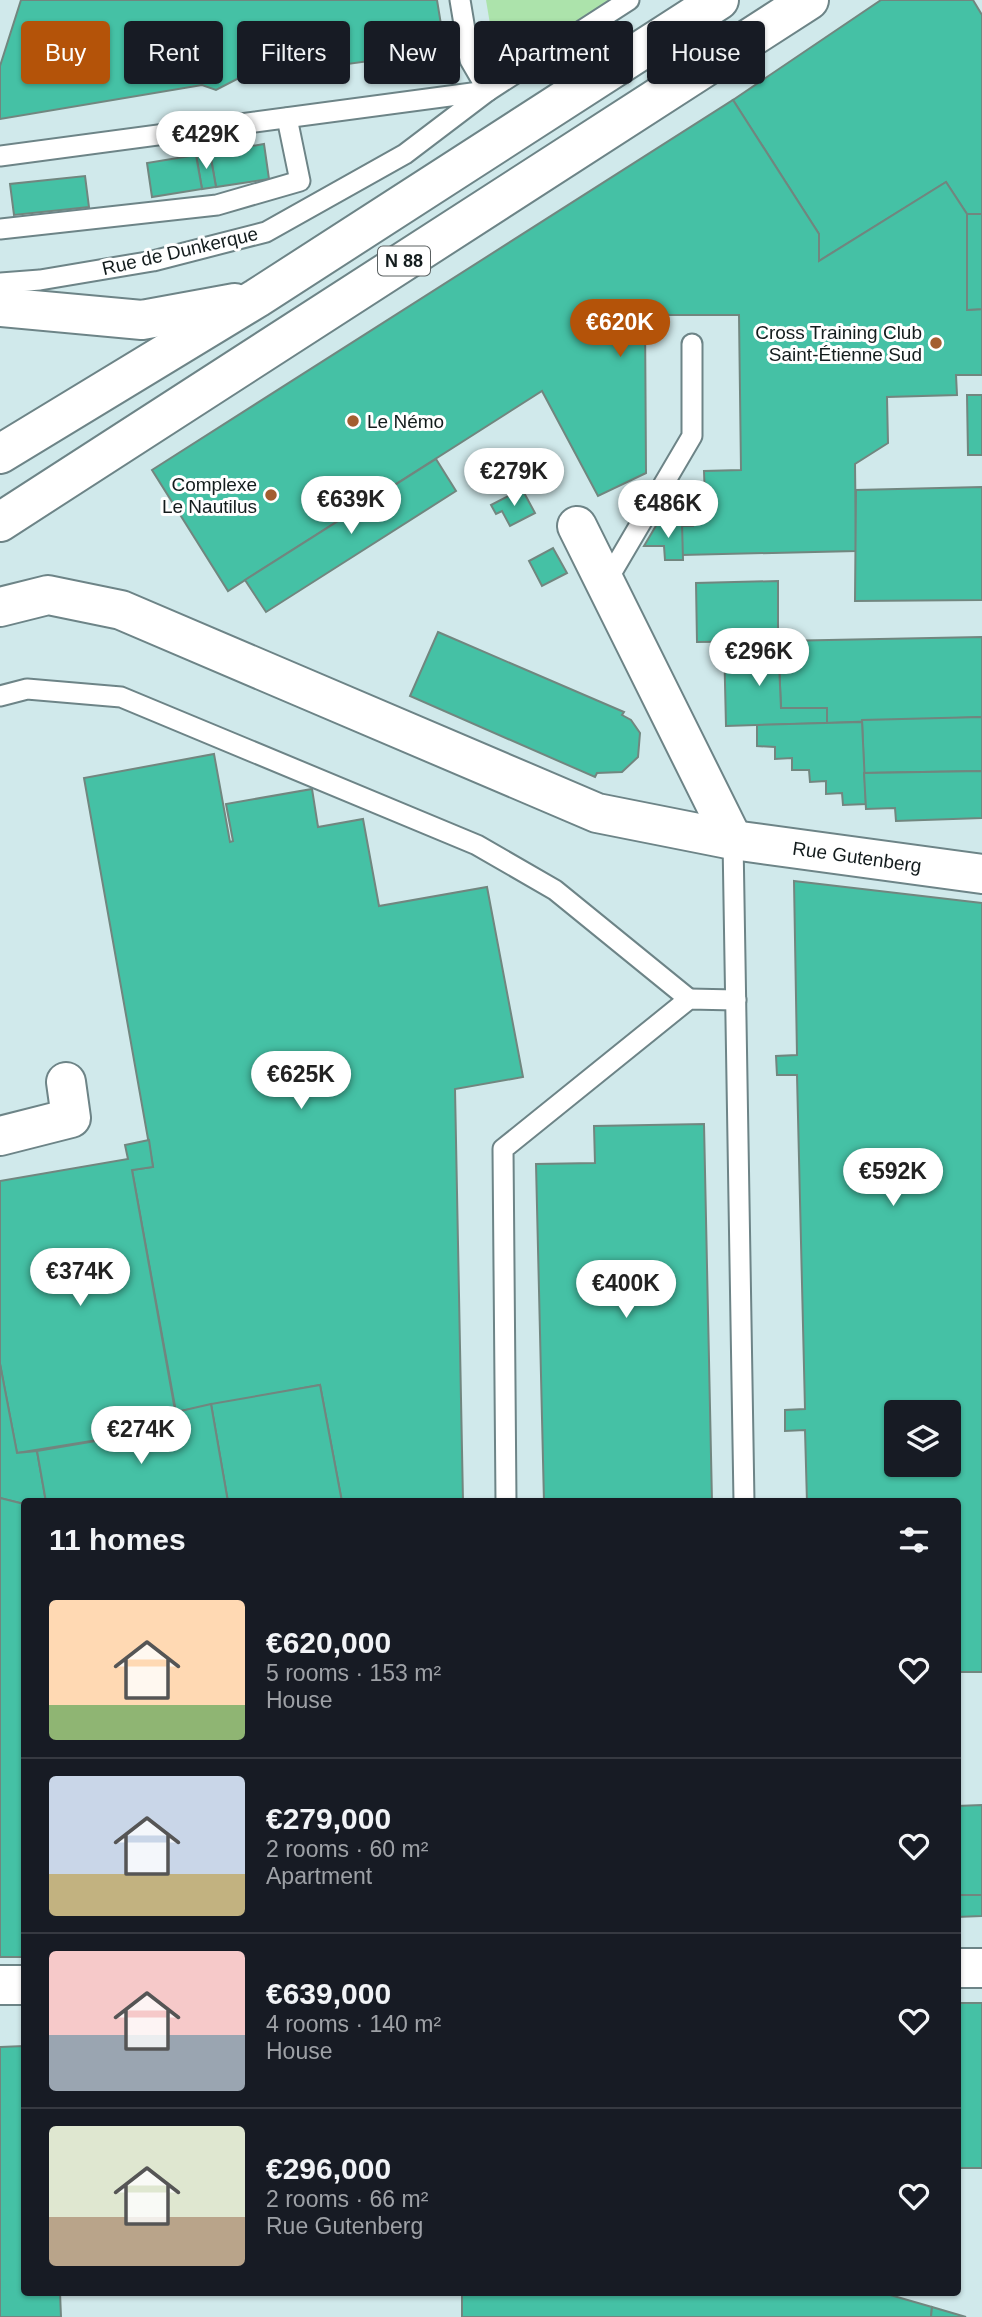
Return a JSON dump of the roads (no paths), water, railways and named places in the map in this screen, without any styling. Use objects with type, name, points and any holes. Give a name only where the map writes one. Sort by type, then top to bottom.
[{"type":"main road","name":"N 88","points":[[0,522],[809,0]]},
{"type":"main road","name":"N 88","points":[[0,454],[257,299],[710,5]]},
{"type":"main road","points":[[0,307],[142,320],[257,299]]},
{"type":"main road","points":[[577,526],[733,840]]},
{"type":"main road","name":"Rue Gutenberg","points":[[0,607],[48,595],[121,610],[597,813],[733,840],[982,874]]},
{"type":"main road","points":[[0,1136],[71,1118],[66,1082]]},
{"type":"main road","points":[[961,1968],[982,1968]]},
{"type":"main road","points":[[0,1985],[21,1984]]},
{"type":"lane","points":[[0,156],[488,91],[470,60],[460,0]]},
{"type":"lane","name":"Rue de Dunkerque","points":[[0,283],[40,281],[153,261],[266,232],[405,154],[488,91],[629,0]]},
{"type":"lane","points":[[0,229],[217,205],[300,181],[288,118]]},
{"type":"lane","points":[[605,584],[692,436],[692,344]]},
{"type":"lane","points":[[0,696],[27,690],[121,698],[477,845],[555,890],[688,999],[736,1000]]},
{"type":"lane","points":[[733,840],[744,1498]]},
{"type":"lane","points":[[506,1498],[503,1149],[688,999]]},
{"type":"place","name":"Cross Training Club Saint-Étienne Sud","points":[[936,343]]},
{"type":"place","name":"Le Némo","points":[[353,421]]},
{"type":"place","name":"Complexe Le Nautilus","points":[[271,495]]}]
